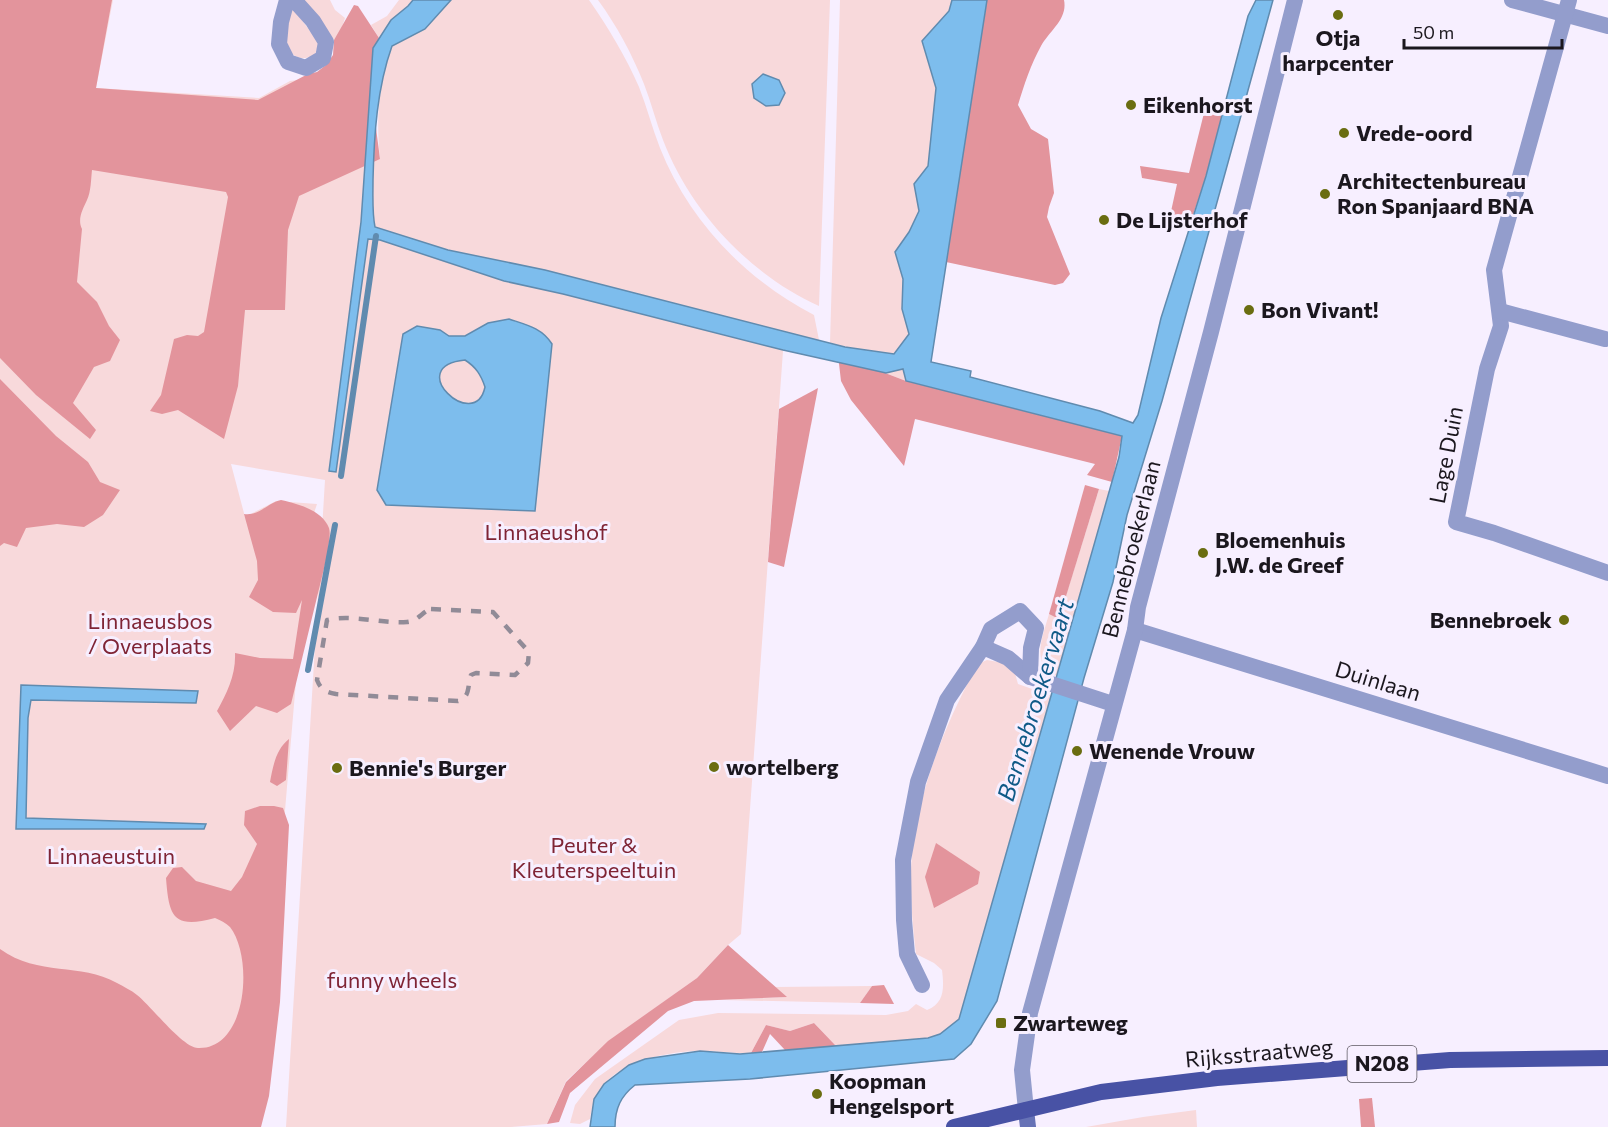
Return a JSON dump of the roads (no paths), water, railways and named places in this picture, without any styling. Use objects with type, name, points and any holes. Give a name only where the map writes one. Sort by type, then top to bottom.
[{"type":"main road","name":"Rijksstraatweg","points":[[954,1127],[1027,1119],[1101,1092],[1217,1078],[1450,1060],[1608,1058]]},
{"type":"street","points":[[287,0],[281,22],[279,44],[288,62],[306,68],[323,58],[326,42],[313,21],[294,0]]},
{"type":"street","name":"Bennebroekerlaan","points":[[1027,1119],[1022,1070],[1030,1013],[1135,630],[1138,607],[1211,332],[1295,0]]},
{"type":"street","points":[[1512,0],[1567,7],[1608,26]]},
{"type":"street","name":"Lage Duin","points":[[1567,7],[1494,270],[1501,326],[1487,369],[1456,522],[1608,573]]},
{"type":"street","points":[[1500,311],[1605,339]]},
{"type":"street","points":[[922,986],[907,954],[903,860],[918,782],[947,700],[983,647],[991,629],[1020,612],[1036,628],[1031,648],[1038,680]]},
{"type":"street","name":"Duinlaan","points":[[1135,630],[1608,776]]},
{"type":"street","points":[[983,647],[1008,658],[1038,680],[1113,704]]},
{"type":"water","points":[[413,0],[451,0],[425,29],[392,46],[383,78],[375,129],[373,216],[375,227],[448,250],[545,270],[845,347],[894,354],[909,334],[902,309],[903,279],[895,252],[909,232],[919,211],[914,184],[928,166],[936,88],[922,41],[949,11],[952,0],[987,0],[931,362],[971,371],[970,377],[1100,411],[1133,423],[1138,415],[1161,318],[1206,176],[1248,16],[1256,0],[1273,0],[1162,401],[1127,515],[1113,582],[1084,678],[997,1001],[971,1044],[954,1059],[750,1079],[635,1085],[620,1103],[615,1127],[590,1127],[594,1099],[604,1084],[629,1065],[645,1059],[700,1051],[740,1054],[928,1038],[940,1034],[959,1019],[1119,457],[1122,436],[906,381],[903,369],[886,373],[783,350],[504,281],[380,240],[368,239],[336,472],[329,471],[361,222],[373,48],[391,20]]},
{"type":"water","points":[[763,74],[779,80],[785,93],[779,105],[766,106],[754,98],[752,84]]},
{"type":"water","points":[[509,319],[522,323],[544,334],[552,344],[535,511],[386,505],[377,490],[403,334],[417,326],[440,330],[449,336],[465,336],[488,323]],"holes":[[[465,360],[478,372],[485,387],[479,400],[469,403],[458,401],[448,393],[441,384],[440,373],[447,365]]]},
{"type":"water","points":[[21,685],[198,691],[196,703],[31,700],[28,718],[26,818],[206,824],[204,829],[16,829]]},
{"type":"waterway","points":[[341,476],[376,236]]},
{"type":"waterway","points":[[308,670],[335,525]]},
{"type":"railway","points":[[431,609],[493,612],[529,652],[528,663],[515,675],[476,673],[471,675],[467,694],[458,701],[336,694],[320,686],[317,680],[327,620],[347,618],[407,622],[431,609]]},
{"type":"place","name":"Otja harpcenter","points":[[1338,15]]},
{"type":"place","name":"Eikenhorst","points":[[1131,105]]},
{"type":"place","name":"Vrede-oord","points":[[1344,133]]},
{"type":"place","name":"Architectenbureau Ron Spanjaard BNA","points":[[1325,194]]},
{"type":"place","name":"De Lijsterhof","points":[[1104,220]]},
{"type":"place","name":"Bon Vivant!","points":[[1249,310]]},
{"type":"place","name":"Bloemenhuis J.W. de Greef","points":[[1203,553]]},
{"type":"place","name":"Bennebroek","points":[[1564,620]]},
{"type":"place","name":"Wenende Vrouw","points":[[1077,751]]},
{"type":"place","name":"wortelberg","points":[[714,767]]},
{"type":"place","name":"Bennie's Burger","points":[[337,768]]},
{"type":"place","name":"Zwarteweg","points":[[1001,1023]]},
{"type":"place","name":"Koopman Hengelsport","points":[[817,1094]]},
{"type":"park label","name":"Linnaeushof","points":[[546,532]]},
{"type":"park label","name":"Linnaeusbos / Overplaats","points":[[150,634]]},
{"type":"park label","name":"Linnaeustuin","points":[[111,856]]},
{"type":"park label","name":"Peuter & Kleuterspeeltuin","points":[[594,858]]},
{"type":"park label","name":"funny wheels","points":[[392,980]]},
{"type":"water label","name":"Bennebroekervaart","points":[[1036,700]]}]
